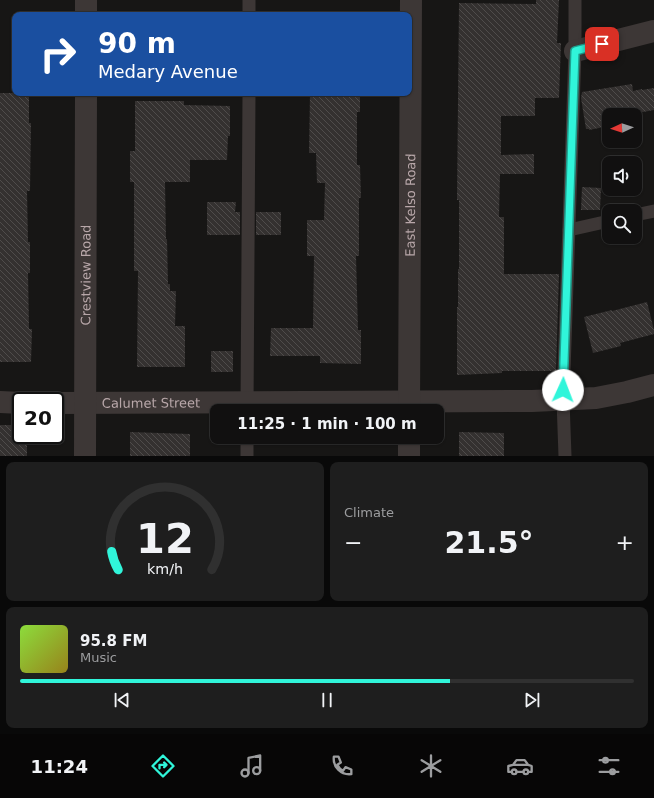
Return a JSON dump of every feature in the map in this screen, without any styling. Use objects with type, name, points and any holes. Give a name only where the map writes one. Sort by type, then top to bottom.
[{"type":"street","points":[[86,0],[86,12]]},
{"type":"street","name":"East Kelso Road","points":[[410,0],[410,12]]},
{"type":"street","points":[[575,51],[654,31]]},
{"type":"street","name":"Crestview Road","points":[[85,456],[86,96]]},
{"type":"street","name":"East Kelso Road","points":[[409,404],[410,96]]},
{"type":"street","name":"Calumet Street","points":[[444,405],[596,398],[654,385]]},
{"type":"street","points":[[0,402],[12,403]]},
{"type":"street","name":"Calumet Street","points":[[64,403],[210,405]]},
{"type":"street","points":[[409,456],[410,444]]},
{"type":"lane","points":[[249,0],[249,12]]},
{"type":"lane","points":[[565,456],[563,400],[575,51],[575,0]]},
{"type":"lane","points":[[247,404],[249,96]]},
{"type":"lane","points":[[642,214],[654,211]]},
{"type":"lane","points":[[569,230],[602,223]]},
{"type":"lane","points":[[247,444],[247,456]]},
{"type":"building","points":[[536,0],[559,0],[557,43],[561,43],[559,98],[535,98],[535,116],[501,116],[501,155],[534,154],[534,174],[500,174],[499,217],[504,217],[504,274],[559,274],[556,371],[502,371],[502,373],[457,375],[457,307],[459,269],[459,200],[457,200],[459,3],[536,4]]},
{"type":"building","points":[[632,84],[633,91],[654,88],[654,110],[642,112],[642,108],[602,108],[602,127],[589,130],[586,129],[581,98],[582,92]]},
{"type":"building","points":[[0,93],[12,93],[12,96],[29,96],[29,123],[31,123],[30,191],[27,191],[28,242],[30,242],[30,273],[28,273],[29,329],[32,329],[31,362],[0,362]]},
{"type":"building","points":[[310,96],[360,96],[360,112],[357,112],[357,165],[360,165],[361,198],[359,198],[359,256],[356,256],[358,330],[361,330],[361,364],[320,363],[320,356],[270,356],[271,328],[313,328],[314,256],[307,256],[307,220],[324,220],[325,183],[317,183],[316,153],[309,153]]},
{"type":"building","points":[[135,101],[184,101],[184,105],[230,106],[230,136],[228,136],[227,160],[190,160],[190,182],[165,182],[168,284],[170,284],[170,291],[176,291],[175,326],[185,326],[185,367],[137,367],[138,271],[134,271],[134,182],[130,182],[130,151],[135,151]]},
{"type":"building","points":[[582,187],[601,188],[600,210],[581,210]]},
{"type":"building","points":[[207,202],[236,202],[235,212],[240,212],[240,235],[207,235]]},
{"type":"building","points":[[256,212],[281,212],[281,235],[256,235]]},
{"type":"building","points":[[647,302],[654,334],[620,343],[621,346],[593,353],[584,317]]},
{"type":"building","points":[[211,351],[233,351],[233,372],[211,372]]},
{"type":"building","points":[[0,425],[12,425],[12,444],[27,444],[27,456],[0,456]]},
{"type":"building","points":[[130,432],[190,434],[190,456],[130,456]]},
{"type":"building","points":[[459,432],[504,433],[504,456],[459,456]]},
{"type":"route","points":[[563,390],[575,51],[602,44]]}]
